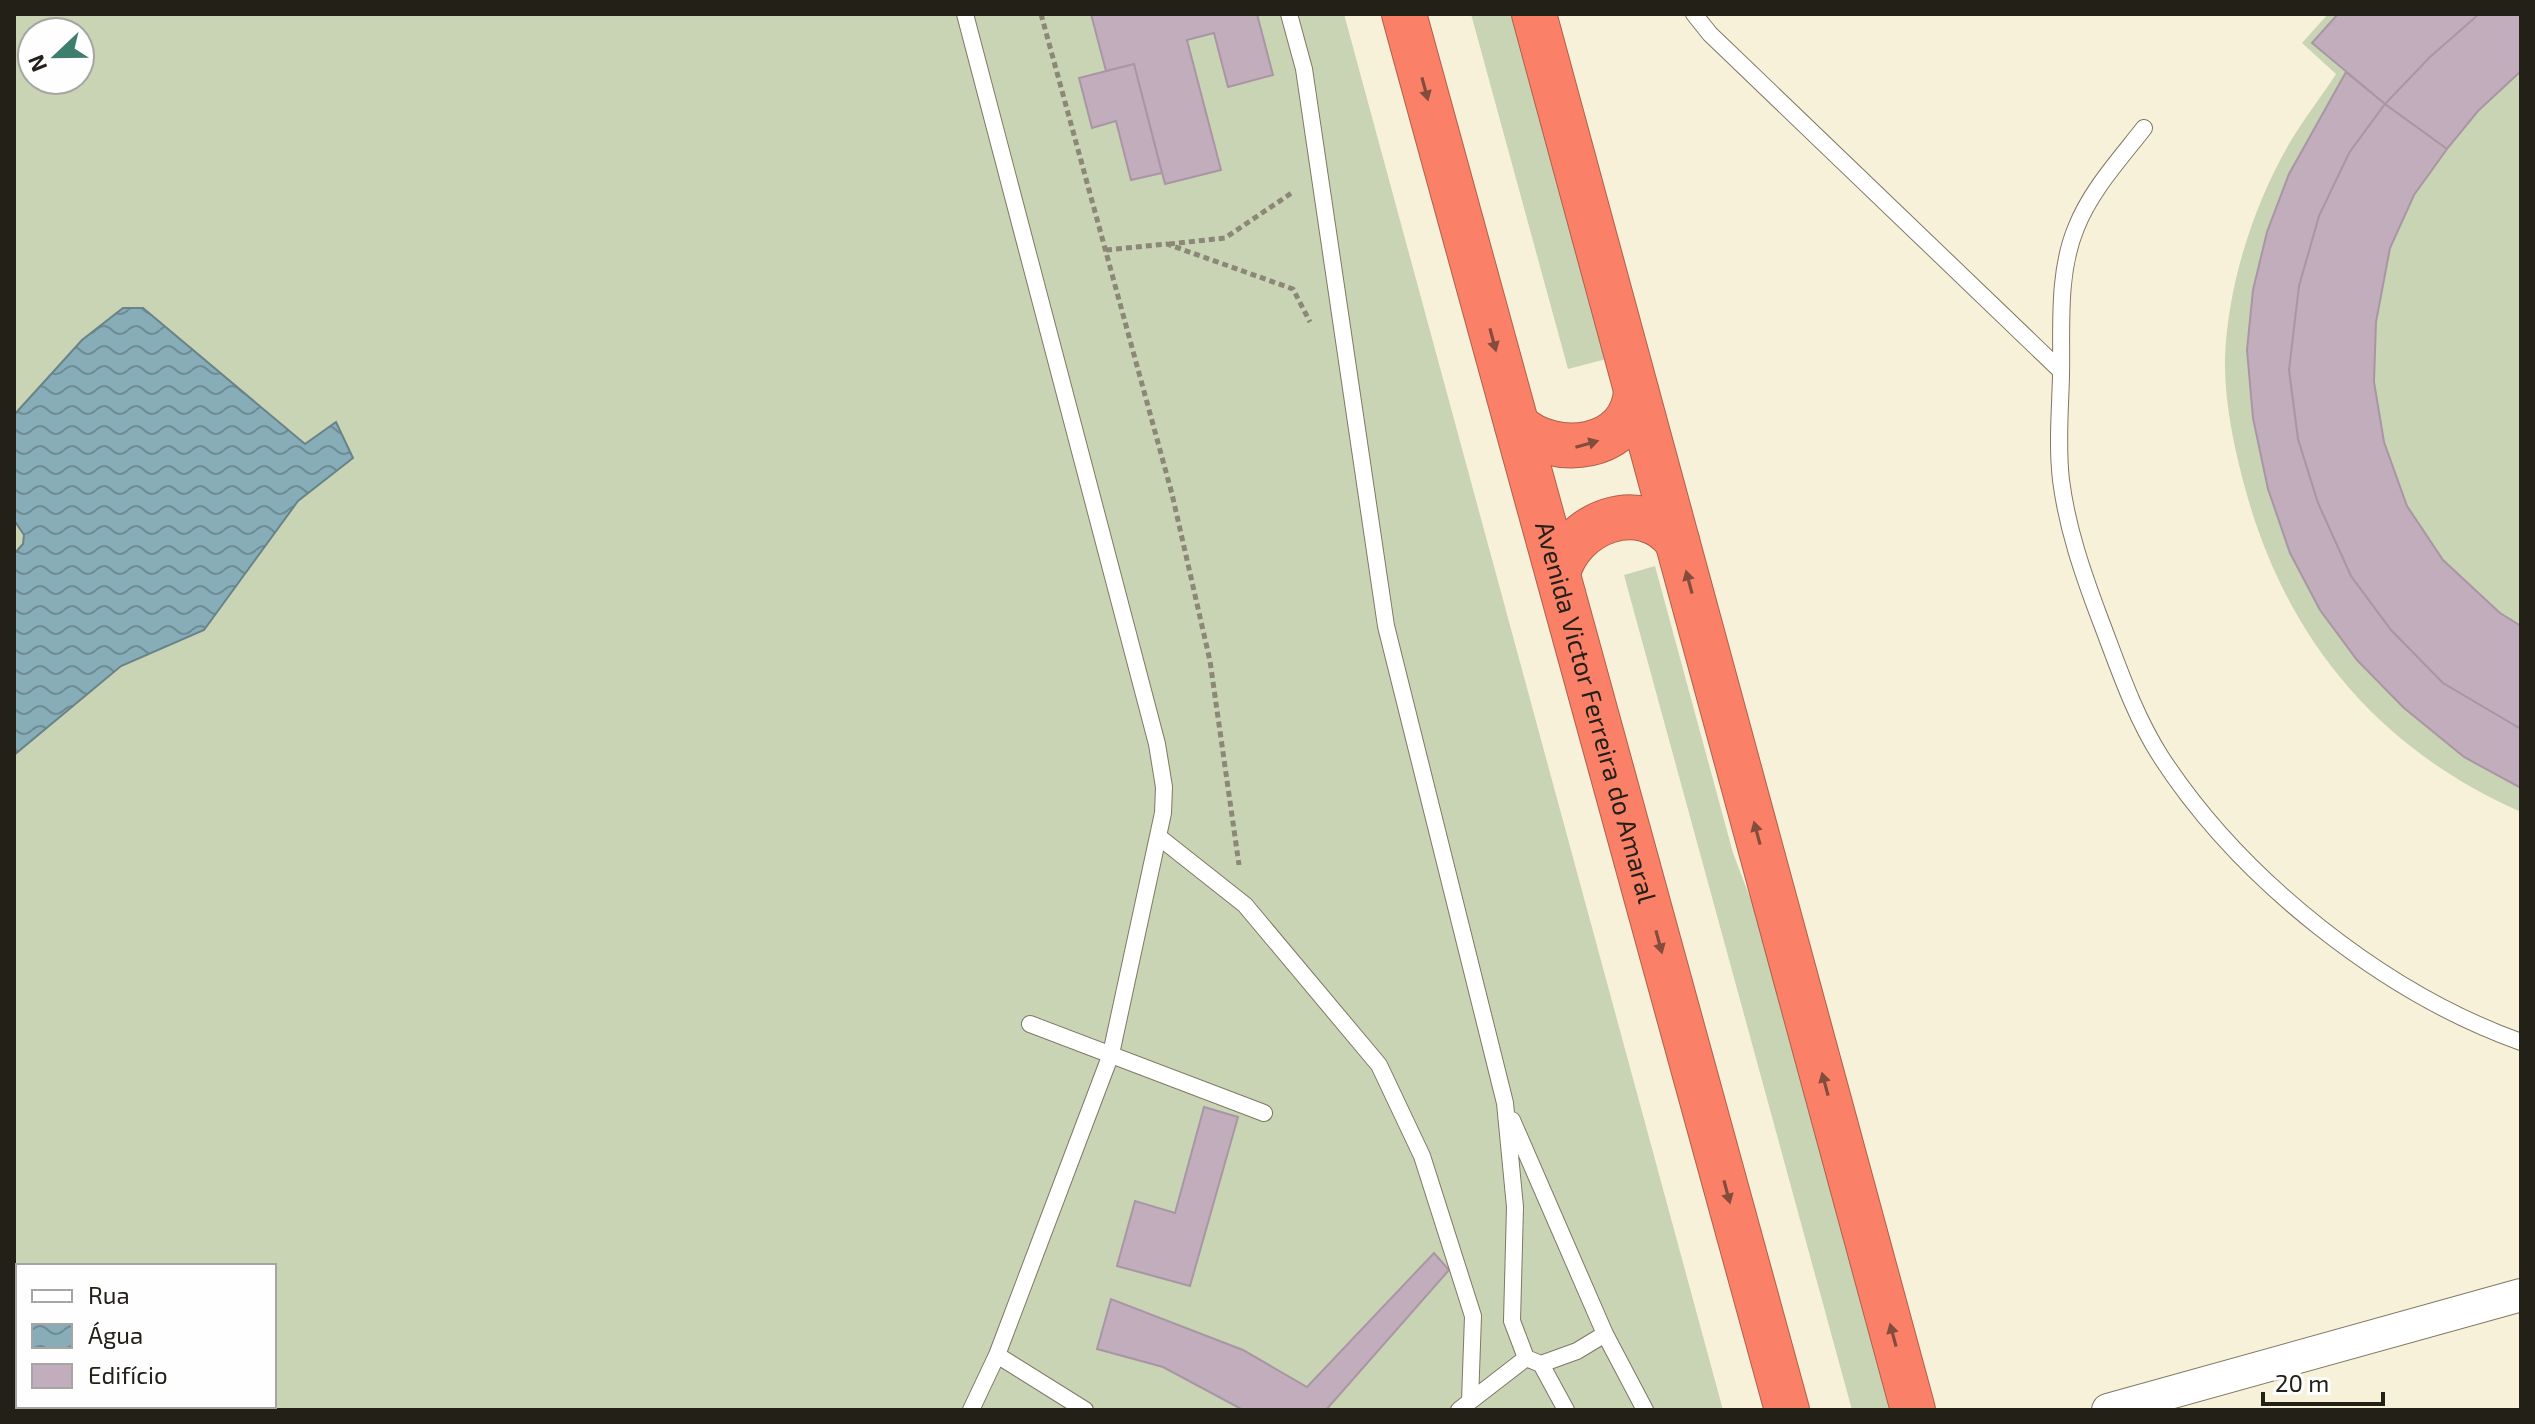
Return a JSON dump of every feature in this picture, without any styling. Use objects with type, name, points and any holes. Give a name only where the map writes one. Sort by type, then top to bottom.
[{"type":"highway","name":"Avenida Victor Ferreira do Amaral","points":[[1404,14],[1787,1410]]},
{"type":"highway","points":[[1534,14],[1913,1410]]},
{"type":"highway","points":[[1517,425],[1552,445],[1576,447],[1591,444],[1624,420],[1636,391]]},
{"type":"highway","points":[[1558,574],[1566,551],[1576,538],[1589,528],[1612,519],[1644,519],[1666,529],[1677,541]]},
{"type":"street","points":[[2108,1410],[2521,1295]]},
{"type":"lane","points":[[965,14],[1157,744],[1164,787],[1159,837],[1111,1054],[997,1355],[971,1410]]},
{"type":"lane","points":[[1289,14],[1304,69],[1386,626],[1505,1103],[1515,1207],[1512,1321],[1566,1410]]},
{"type":"lane","points":[[1694,14],[1710,34],[2061,371]]},
{"type":"lane","points":[[2144,128],[2100,184],[2076,226],[2065,271],[2059,457],[2073,544],[2119,671],[2161,756],[2222,833],[2324,931],[2384,976],[2436,1006],[2521,1042]]},
{"type":"lane","points":[[1159,837],[1245,905],[1379,1065],[1422,1156],[1473,1316],[1464,1405]]},
{"type":"lane","points":[[1030,1024],[1264,1113]]},
{"type":"lane","points":[[1505,1103],[1605,1334],[1645,1410]]},
{"type":"lane","points":[[1464,1405],[1534,1361],[1577,1351],[1605,1334]]},
{"type":"lane","points":[[997,1355],[1085,1410]]},
{"type":"path","points":[[1041,14],[1172,494],[1210,661],[1245,905]]},
{"type":"path","points":[[1106,250],[1225,238],[1296,190]]},
{"type":"path","points":[[1167,244],[1293,289],[1313,329]]},
{"type":"green space","points":[[14,14],[1344,14],[1723,1410],[14,1410]]},
{"type":"green space","points":[[1471,14],[1515,14],[1610,358],[1568,369]]},
{"type":"green space","points":[[2328,14],[2521,14],[2521,812],[2470,786],[2423,756],[2382,722],[2345,683],[2313,640],[2285,593],[2263,543],[2241,472],[2230,424],[2225,374],[2231,302],[2245,247],[2264,193],[2289,144],[2336,74],[2302,43]]},
{"type":"green space","points":[[1655,566],[1733,853],[1782,982],[1895,1410],[1852,1410],[1624,575]]},
{"type":"water","points":[[123,308],[143,308],[305,444],[336,422],[353,458],[298,501],[204,630],[121,666],[14,755],[14,554],[23,544],[24,535],[14,520],[14,415],[82,340]]},
{"type":"building","points":[[1091,14],[1257,14],[1273,75],[1228,87],[1214,33],[1187,40],[1221,170],[1165,184],[1134,64],[1106,71]]},
{"type":"building","points":[[2338,14],[2479,14],[2430,57],[2385,104],[2312,43]]},
{"type":"building","points":[[2479,14],[2521,14],[2521,71],[2478,111],[2447,149],[2385,104],[2430,57]]},
{"type":"building","points":[[1134,64],[1162,173],[1131,180],[1116,121],[1092,128],[1079,78]]},
{"type":"building","points":[[2346,72],[2385,104],[2349,153],[2319,216],[2299,286],[2289,370],[2298,439],[2318,503],[2351,576],[2391,630],[2443,683],[2521,729],[2521,788],[2464,757],[2404,708],[2357,660],[2320,610],[2290,553],[2268,489],[2253,418],[2247,350],[2253,290],[2267,232],[2289,174]]},
{"type":"building","points":[[2385,104],[2447,149],[2414,195],[2390,248],[2376,322],[2374,382],[2384,442],[2407,506],[2443,560],[2500,613],[2521,626],[2521,729],[2443,683],[2391,630],[2351,576],[2318,503],[2298,439],[2289,370],[2299,286],[2319,216],[2349,153]]},
{"type":"building","points":[[1204,1107],[1238,1117],[1190,1286],[1117,1266],[1135,1201],[1175,1213]]},
{"type":"building","points":[[1434,1253],[1449,1270],[1326,1410],[1243,1410],[1163,1367],[1097,1349],[1111,1299],[1243,1350],[1307,1387]]}]
